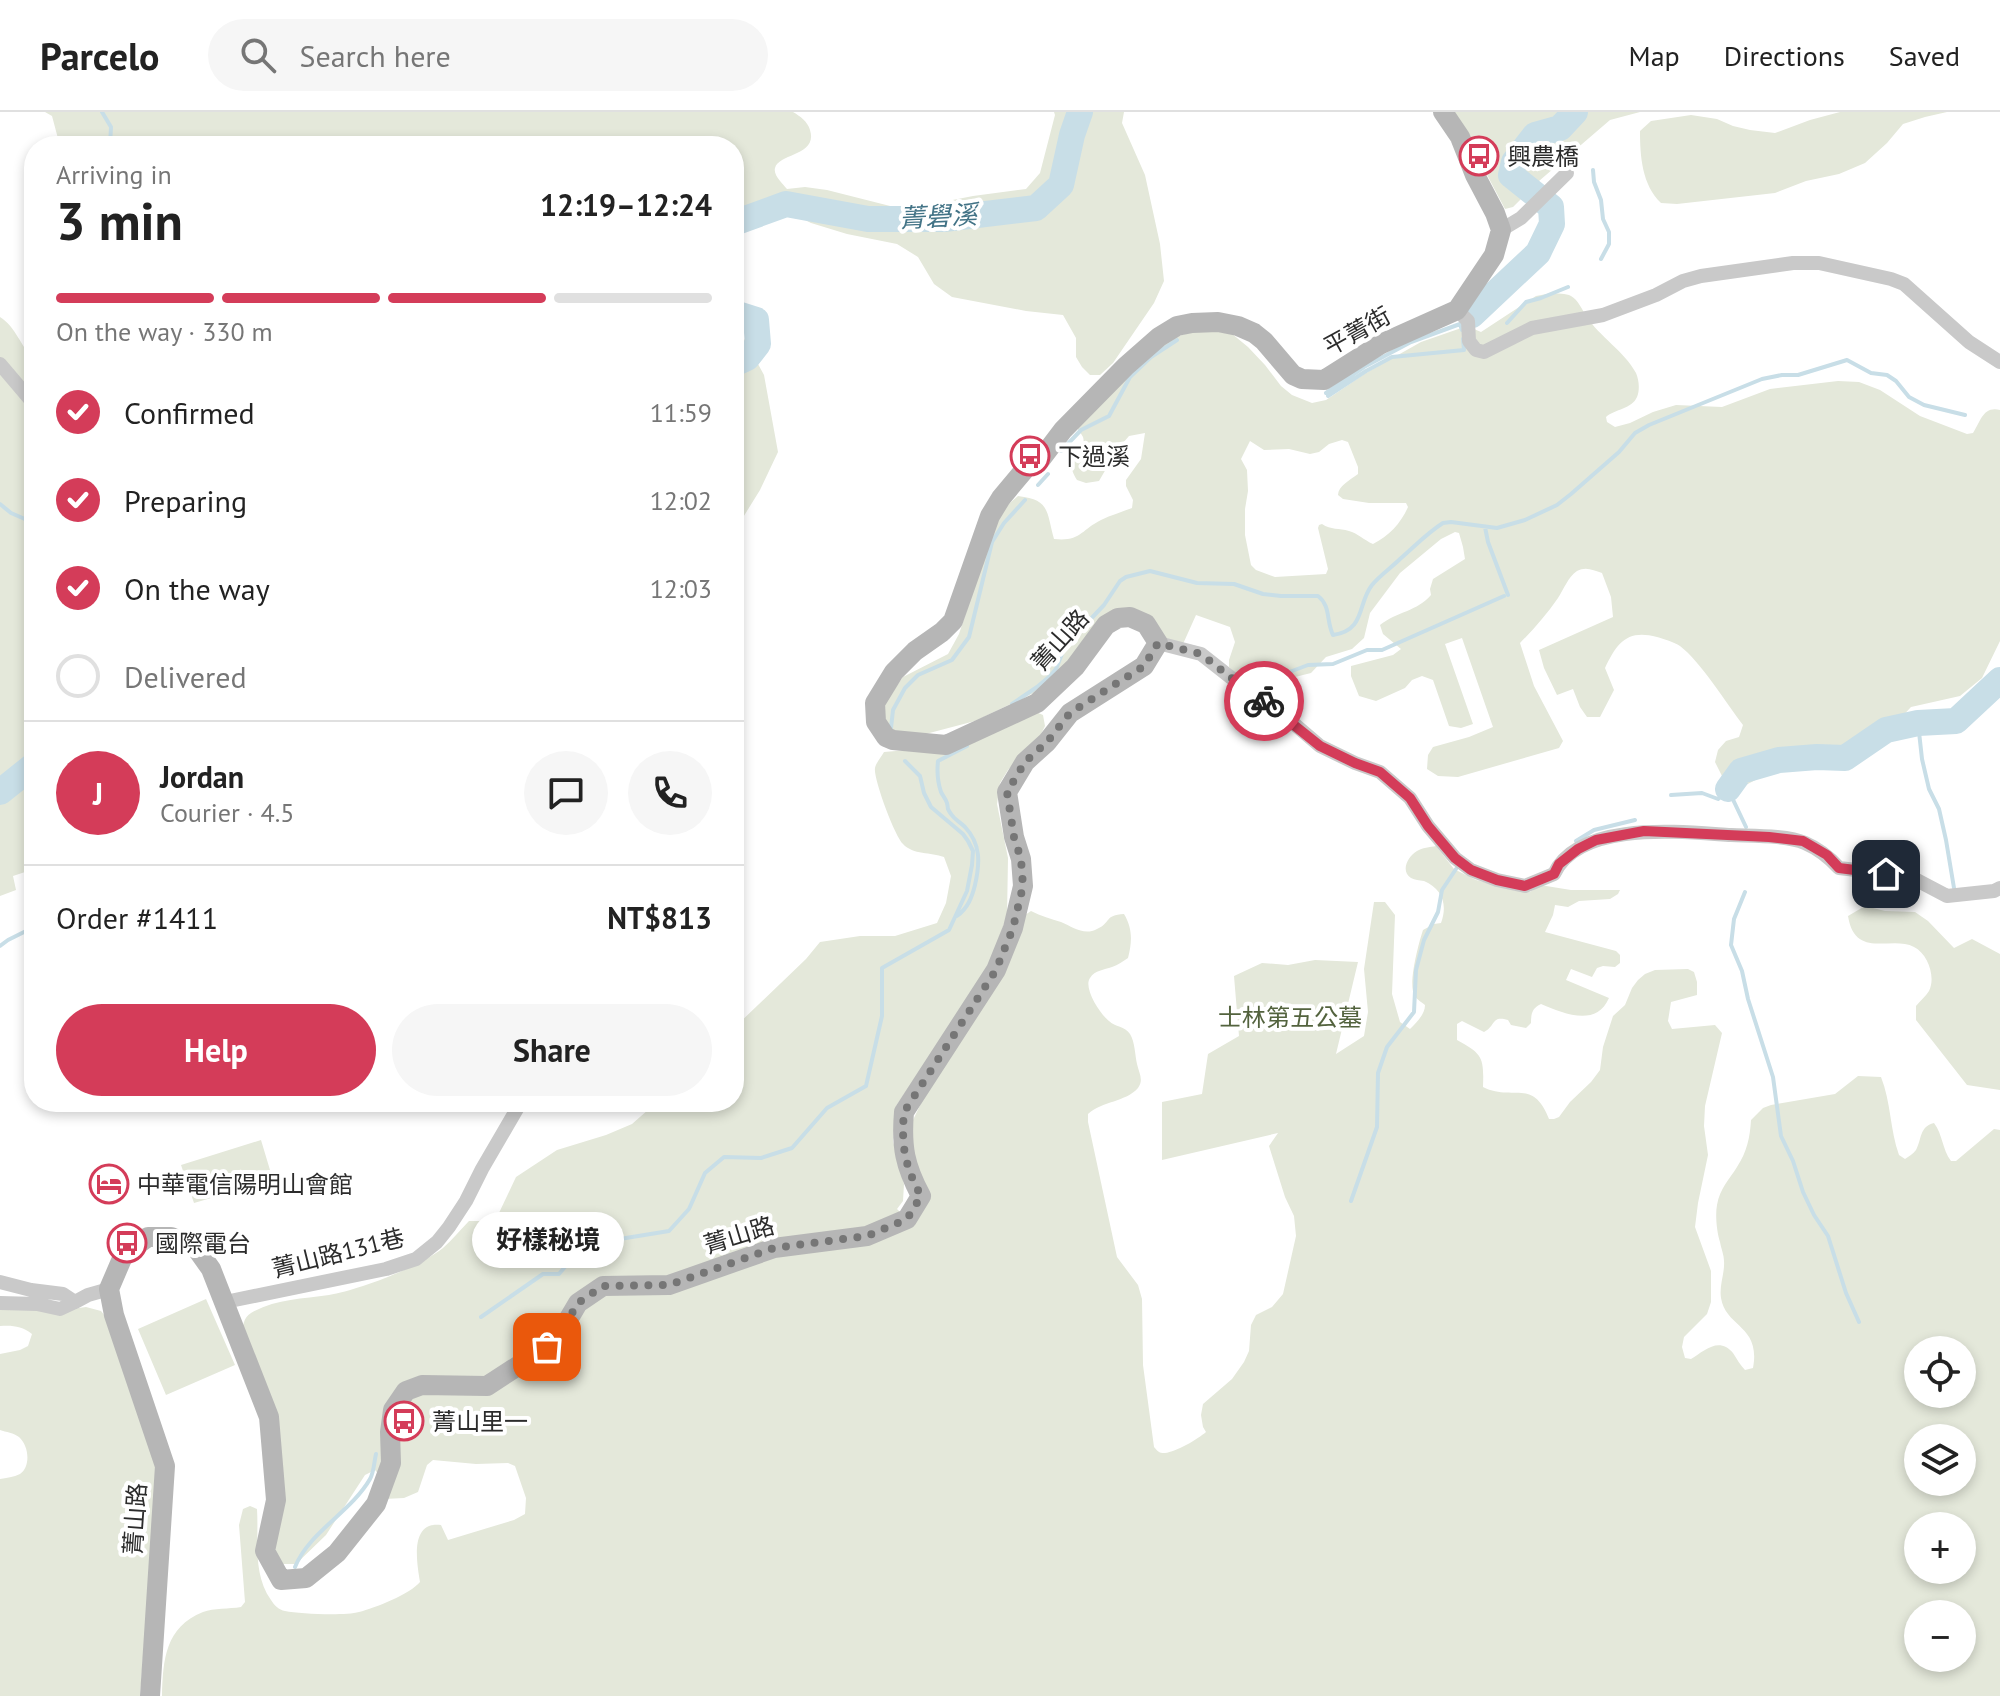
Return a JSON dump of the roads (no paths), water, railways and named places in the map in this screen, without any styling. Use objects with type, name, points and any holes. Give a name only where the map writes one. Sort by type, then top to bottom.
[{"type":"street","points":[[1443,112],[1460,137],[1501,230],[1494,255],[1457,310],[1468,321],[1469,341],[1476,350],[1484,352],[1532,328],[1603,315],[1701,276],[1793,263],[1819,263],[1904,284],[1969,342],[2000,362]]},
{"type":"street","points":[[1501,230],[1521,218],[1567,173]]},
{"type":"street","name":"平菁街","points":[[1038,463],[1063,430],[1126,366],[1159,337],[1177,326],[1218,322],[1238,326],[1264,341],[1293,375],[1302,379],[1324,380],[1381,344],[1457,310]]},
{"type":"street","points":[[0,364],[24,392]]},
{"type":"street","name":"菁山路","points":[[150,1696],[165,1466],[114,1315],[109,1289],[124,1254],[148,1237],[171,1237],[196,1248],[211,1269],[225,1302],[269,1417],[276,1500],[265,1551],[281,1580],[306,1578],[337,1553],[376,1504],[391,1463],[393,1410],[406,1391],[422,1385],[487,1386],[547,1347],[578,1303],[603,1286],[669,1285],[774,1248],[867,1236],[907,1219],[921,1196],[909,1174],[902,1137],[904,1112],[996,970],[1013,928],[1023,886],[1021,859],[1007,792],[1025,762],[1047,742],[1070,713],[1144,666],[1158,643],[1146,624],[1130,617],[1118,618],[1106,625],[1075,667],[1037,703],[946,745],[893,740],[880,730],[876,722],[875,703],[894,672],[953,621],[990,516],[1026,468],[1038,463]]},
{"type":"street","points":[[1158,643],[1201,654],[1248,691],[1272,705],[1320,746],[1380,772],[1410,798],[1455,858],[1471,870],[1497,880],[1525,886],[1554,874],[1559,864],[1596,840],[1644,831],[1803,841],[1827,855],[1839,868],[1909,876],[1947,896],[2000,888]]},
{"type":"street","name":"菁山路131巷","points":[[225,1302],[386,1269],[416,1259],[437,1242],[449,1227],[515,1112]]},
{"type":"street","points":[[0,1282],[63,1294],[75,1302]]},
{"type":"street","points":[[0,1303],[37,1304],[60,1309],[109,1289]]},
{"type":"waterway","points":[[102,112],[111,127],[111,136]]},
{"type":"waterway","name":"菁礐溪","points":[[744,219],[786,204],[868,219],[944,219],[1036,208],[1061,185],[1080,112]]},
{"type":"waterway","points":[[1472,315],[1538,253],[1552,224],[1551,207],[1511,175],[1514,162],[1535,135],[1560,128],[1575,112]]},
{"type":"waterway","points":[[1593,170],[1603,219],[1609,232],[1609,244],[1601,259]]},
{"type":"waterway","points":[[1507,323],[1526,302],[1568,287]]},
{"type":"waterway","name":"菁礐溪","points":[[744,316],[756,320],[758,344],[744,359]]},
{"type":"waterway","points":[[1326,393],[1364,367],[1411,342],[1460,324],[1462,330]]},
{"type":"waterway","points":[[1328,396],[1392,357],[1464,350],[1463,339]]},
{"type":"waterway","points":[[1061,451],[1081,430],[1109,416],[1130,377],[1151,357],[1177,340]]},
{"type":"waterway","points":[[1012,704],[1050,676],[1065,646],[1126,577],[1150,571],[1197,583],[1234,584],[1263,594],[1318,596],[1327,609],[1333,635],[1344,632],[1356,622],[1367,592],[1375,581],[1443,523],[1497,528],[1525,520],[1557,505],[1571,494],[1619,452],[1635,433],[1762,379],[1798,375],[1847,360],[1871,373],[1887,375],[1909,397],[1924,405],[1965,415]]},
{"type":"waterway","points":[[1038,485],[1048,474]]},
{"type":"waterway","points":[[891,728],[893,710],[905,688],[918,675],[952,660],[969,637],[992,542],[1025,500]]},
{"type":"waterway","points":[[0,504],[24,519]]},
{"type":"waterway","points":[[1485,527],[1508,595]]},
{"type":"waterway","points":[[1241,677],[1247,671],[1279,676],[1308,665],[1333,664],[1367,650],[1382,650],[1504,596]]},
{"type":"waterway","points":[[1728,789],[1741,771],[1779,760],[1845,758],[1886,730],[1918,723],[1956,721],[2000,680]]},
{"type":"waterway","points":[[1918,723],[1922,759],[1929,789],[1939,809],[1954,888]]},
{"type":"waterway","points":[[957,916],[967,906],[972,894],[978,854],[970,833],[948,810],[940,788],[938,761],[967,746]]},
{"type":"waterway","points":[[481,1317],[543,1274],[559,1274],[583,1245],[669,1231],[689,1209],[705,1173],[724,1157],[761,1158],[792,1148],[827,1108],[866,1086],[882,1016],[882,968],[949,930],[967,891],[972,865],[973,851],[968,841],[931,807],[920,776],[905,761]]},
{"type":"waterway","points":[[0,792],[24,773]]},
{"type":"waterway","points":[[1671,795],[1702,793],[1718,799],[1728,789],[1746,827]]},
{"type":"waterway","points":[[1576,841],[1594,830],[1635,820]]},
{"type":"waterway","points":[[1351,1201],[1377,1127],[1378,1073],[1387,1047],[1414,1012],[1416,970],[1424,940],[1438,912],[1442,890],[1456,869]]},
{"type":"waterway","points":[[1745,892],[1734,919],[1731,945],[1742,971],[1773,1077],[1781,1136],[1803,1192],[1828,1236],[1859,1322]]},
{"type":"waterway","points":[[0,946],[24,932]]},
{"type":"waterway","points":[[295,1567],[310,1543],[362,1491],[371,1476],[376,1454]]},
{"type":"place","name":"興農橋","points":[[1479,156]]},
{"type":"place","name":"下過溪","points":[[1030,456]]},
{"type":"place","name":"中華電信陽明山會館","points":[[109,1184]]},
{"type":"place","name":"國際電台","points":[[127,1243]]},
{"type":"place","name":"好樣秘境","points":[[547,1347]]},
{"type":"place","name":"菁山里一","points":[[404,1421]]},
{"type":"park label","name":"士林第五公墓","points":[[1290,1017]]}]
